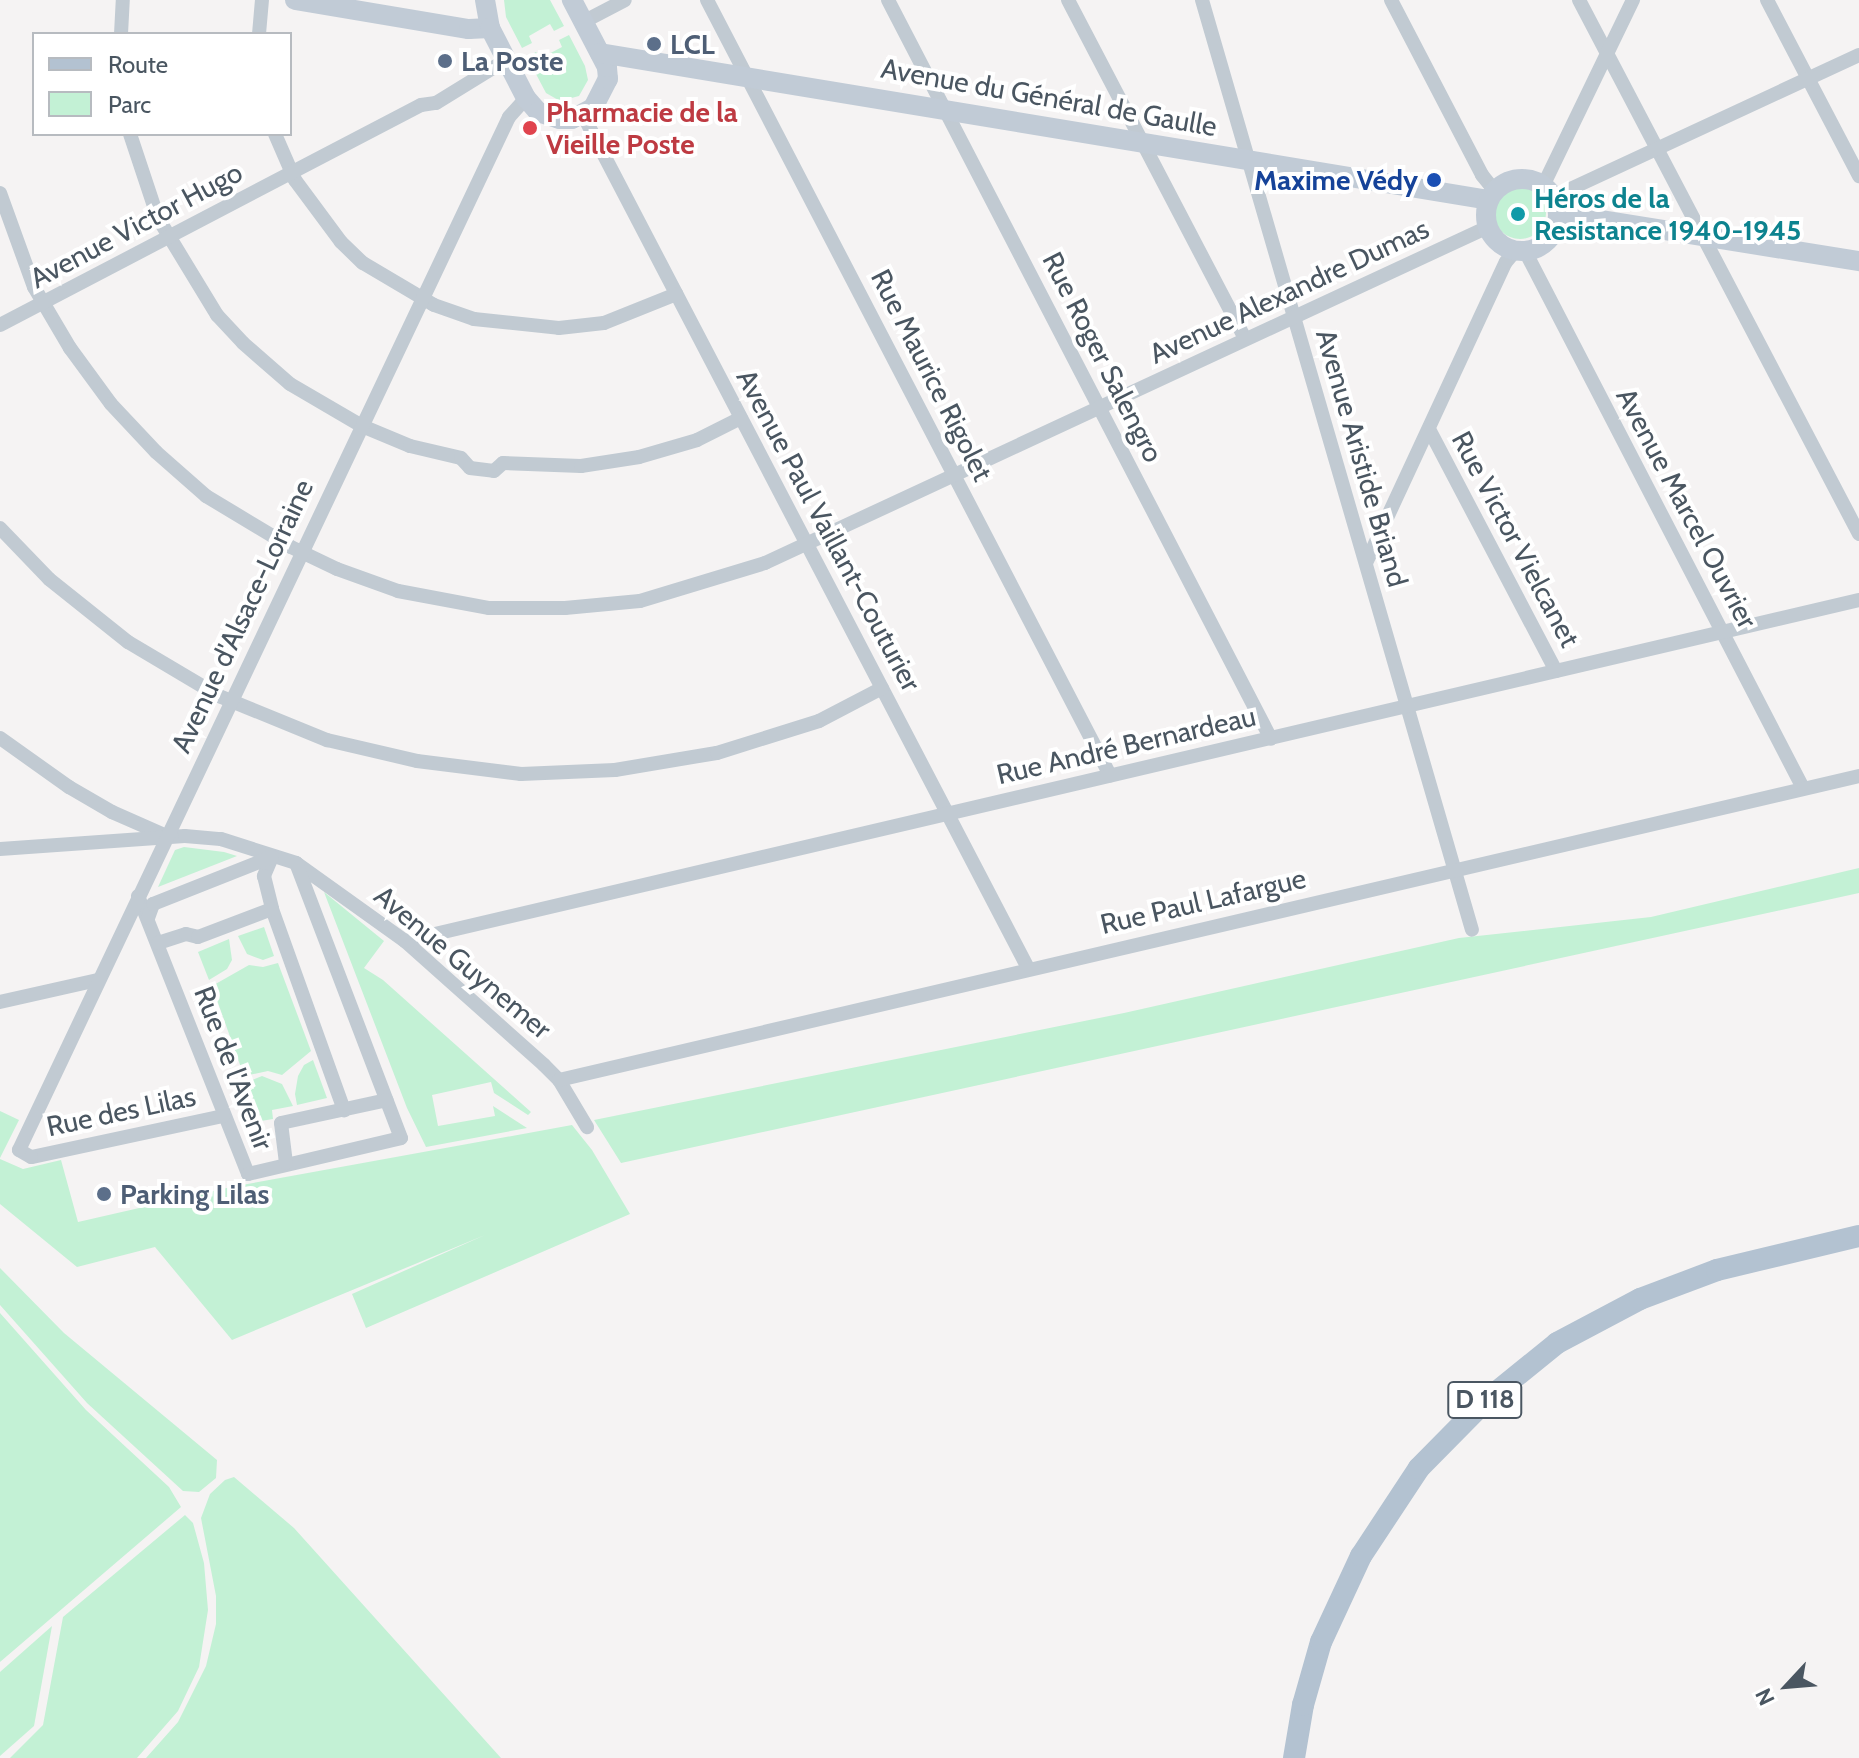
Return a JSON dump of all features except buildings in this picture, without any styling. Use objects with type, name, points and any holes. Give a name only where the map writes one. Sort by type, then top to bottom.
[{"type":"main road","name":"D 118","points":[[1294,1758],[1303,1705],[1321,1642],[1342,1592],[1388,1511],[1419,1468],[1466,1418],[1557,1343],[1629,1303],[1717,1270],[1859,1236]]},
{"type":"street","points":[[121,32],[123,0]]},
{"type":"street","points":[[259,32],[262,0]]},
{"type":"street","points":[[295,0],[469,29],[490,28]]},
{"type":"street","points":[[485,0],[490,28],[526,98],[549,119],[583,115],[593,108],[606,88],[608,73],[572,0]]},
{"type":"street","points":[[583,22],[625,0]]},
{"type":"street","name":"Rue Maurice Rigolet","points":[[707,0],[1110,775]]},
{"type":"street","name":"Rue Roger Salengro","points":[[888,0],[1271,739]]},
{"type":"street","points":[[1068,0],[1245,339]]},
{"type":"street","name":"Avenue Aristide Briand","points":[[1202,0],[1472,930]]},
{"type":"street","points":[[1391,0],[1492,196],[1488,227],[1499,243],[1521,251]]},
{"type":"street","points":[[1579,0],[1859,534]]},
{"type":"street","points":[[1366,563],[1506,262],[1521,251],[1536,248],[1552,234],[1551,199],[1607,56],[1633,0]]},
{"type":"street","points":[[1767,0],[1859,176]]},
{"type":"street","name":"Avenue du Général de Gaulle","points":[[600,53],[1492,196]]},
{"type":"street","points":[[1551,199],[1859,55]]},
{"type":"street","name":"Avenue Victor Hugo","points":[[0,325],[421,105],[436,103],[506,60]]},
{"type":"street","name":"Avenue d'Alsace-Lorraine","points":[[31,1157],[19,1150],[98,980],[509,117],[526,98]]},
{"type":"street","name":"Avenue Paul Vaillant-Couturier","points":[[583,115],[1028,968]]},
{"type":"street","points":[[131,136],[148,192],[168,238],[203,296],[257,357],[304,394],[362,426],[410,446],[461,458],[470,468],[494,471],[503,463],[581,466],[639,457],[697,440],[741,418]]},
{"type":"street","points":[[276,136],[292,173],[322,221],[363,263],[422,299],[474,319],[559,328],[604,323],[676,294]]},
{"type":"street","points":[[1492,196],[1513,180],[1524,179],[1551,199],[1702,233],[1859,261]]},
{"type":"street","name":"Avenue Alexandre Dumas","points":[[0,193],[42,303],[111,404],[156,452],[206,496],[301,553],[398,591],[489,608],[565,608],[640,601],[714,581],[807,544],[1488,227]]},
{"type":"street","name":"Avenue Marcel Ouvrier","points":[[1521,251],[1803,788]]},
{"type":"street","name":"Rue Victor Vielcanet","points":[[1430,431],[1556,671]]},
{"type":"street","points":[[0,528],[49,579],[128,642],[231,701],[327,740],[417,761],[521,774],[615,770],[717,753],[819,721],[882,688]]},
{"type":"street","name":"Rue André Bernardeau","points":[[405,941],[1859,600]]},
{"type":"street","points":[[0,738],[69,787],[112,812],[166,836]]},
{"type":"street","name":"Rue Paul Lafargue","points":[[559,1080],[1859,776]]},
{"type":"street","name":"Avenue Guynemer","points":[[0,849],[166,836],[221,839],[296,863],[405,941],[559,1080],[587,1127]]},
{"type":"street","points":[[272,857],[264,876],[272,909],[344,1110]]},
{"type":"street","points":[[148,918],[153,904],[272,857]]},
{"type":"street","name":"Rue de l'Avenir","points":[[138,896],[248,1174],[401,1138],[296,863]]},
{"type":"street","points":[[158,943],[186,934],[198,937],[272,909]]},
{"type":"street","points":[[0,1002],[98,980]]},
{"type":"street","name":"Rue de l'Avenir","points":[[286,1163],[281,1123],[387,1100]]},
{"type":"street","name":"Rue des Lilas","points":[[31,1157],[223,1116]]},
{"type":"green space","points":[[504,0],[550,0],[564,26],[554,31],[550,24],[529,36],[532,43],[522,48],[506,17]]},
{"type":"green space","points":[[569,35],[585,66],[588,80],[579,96],[560,101],[546,93],[527,57],[536,52],[541,58],[562,47],[559,40]]},
{"type":"green space","points":[[1520,187],[1538,195],[1546,213],[1538,231],[1520,239],[1502,231],[1494,213],[1502,195]]},
{"type":"green space","points":[[184,847],[237,856],[158,887],[175,850]]},
{"type":"green space","points":[[1859,868],[1859,893],[621,1163],[594,1120],[1124,1013],[1459,938],[1651,917]]},
{"type":"green space","points":[[324,892],[384,941],[364,968],[383,980],[531,1112],[528,1115],[494,1093],[491,1082],[432,1095],[438,1126],[495,1116],[493,1106],[527,1128],[426,1147],[407,1108]]},
{"type":"green space","points":[[264,927],[274,956],[263,960],[247,954],[238,936]]},
{"type":"green space","points":[[229,939],[232,960],[227,969],[209,980],[198,952]]},
{"type":"green space","points":[[278,963],[311,1051],[282,1075],[268,1071],[244,1076],[212,986],[249,965],[263,967]]},
{"type":"green space","points":[[313,1060],[327,1098],[297,1105],[298,1076],[304,1065]]},
{"type":"green space","points":[[262,1076],[282,1084],[293,1106],[272,1110],[273,1119],[261,1121],[247,1082]]},
{"type":"green space","points":[[0,1111],[19,1120],[0,1158]]},
{"type":"green space","points":[[572,1125],[592,1150],[630,1214],[366,1328],[352,1294],[485,1235],[232,1340],[155,1247],[77,1267],[0,1204],[0,1159],[23,1169],[61,1160],[78,1222],[231,1187]]},
{"type":"green space","points":[[0,1268],[64,1333],[217,1460],[216,1478],[199,1492],[183,1491],[87,1403],[0,1305]]},
{"type":"green space","points":[[0,1313],[86,1410],[169,1487],[181,1507],[0,1662]]},
{"type":"green space","points":[[234,1477],[294,1528],[501,1758],[146,1758],[178,1722],[206,1666],[216,1624],[216,1596],[201,1518],[210,1494],[225,1480]]},
{"type":"green space","points":[[185,1515],[193,1523],[204,1563],[208,1610],[199,1667],[178,1711],[137,1758],[10,1758],[43,1725],[63,1617]]},
{"type":"green space","points":[[52,1626],[34,1726],[0,1756],[0,1672]]},
{"type":"place","name":"LCL","points":[[654,44]]},
{"type":"place","name":"La Poste","points":[[445,61]]},
{"type":"place","name":"Pharmacie de la Vieille Poste","points":[[530,128]]},
{"type":"place","name":"Maxime Védy","points":[[1434,180]]},
{"type":"place","name":"Héros de la Resistance 1940-1945","points":[[1518,214]]},
{"type":"place","name":"Parking Lilas","points":[[104,1194]]}]
